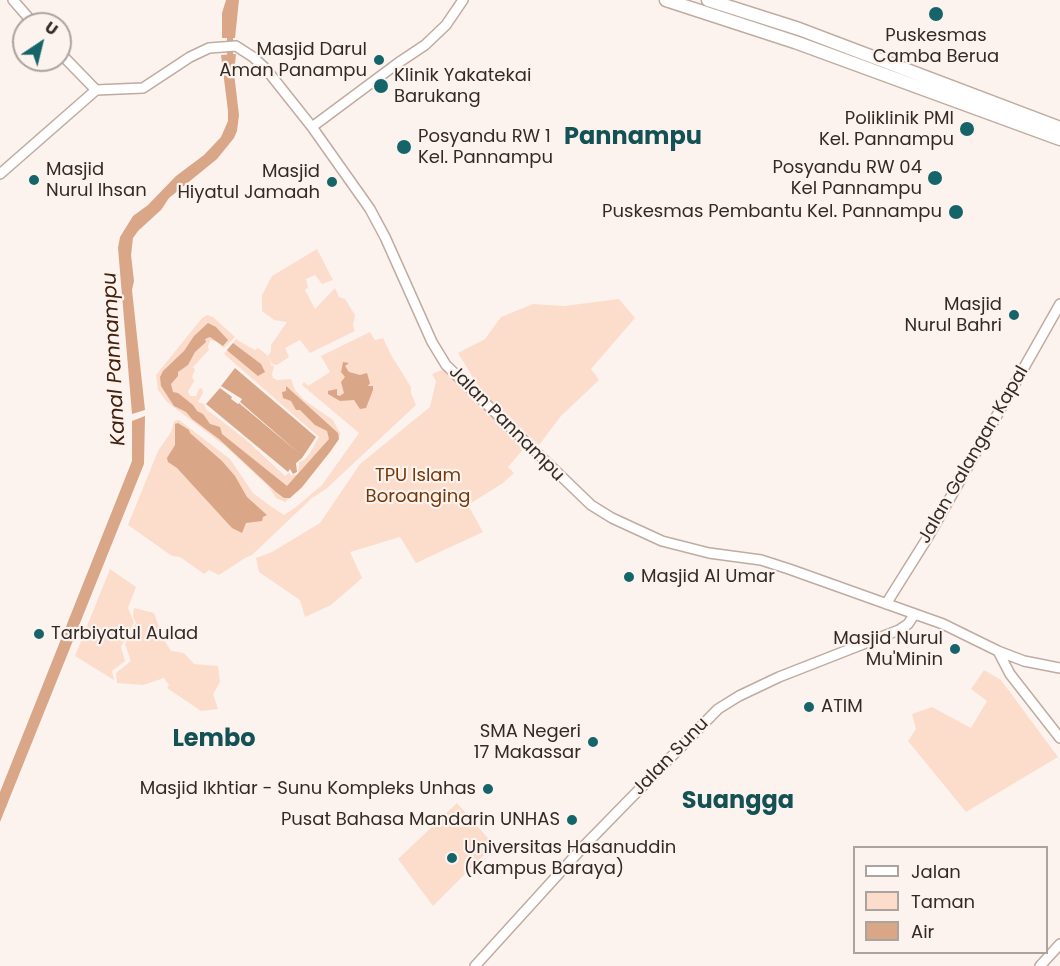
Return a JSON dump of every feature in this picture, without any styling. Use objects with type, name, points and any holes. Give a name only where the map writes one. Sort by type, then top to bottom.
[{"type":"highway","points":[[666,0],[795,42],[1060,139]]},
{"type":"highway","points":[[708,0],[799,29],[1060,125]]},
{"type":"main road","points":[[13,0],[24,12]]},
{"type":"main road","points":[[312,127],[425,45],[446,25],[463,0]]},
{"type":"main road","name":"Jalan Pannampu","points":[[96,90],[143,88],[209,48],[236,46],[248,53],[266,69],[312,127],[377,223],[432,342],[446,365],[591,505],[612,518],[666,543],[709,553],[761,560],[944,624],[998,651],[1024,661],[1060,668]]},
{"type":"main road","points":[[0,174],[96,90],[72,65]]},
{"type":"main road","name":"Jalan Galangan Kapal","points":[[891,606],[1060,304]]},
{"type":"main road","name":"Jalan Sunu","points":[[475,966],[584,846],[718,709],[779,677],[899,630],[908,624],[911,613]]},
{"type":"main road","points":[[998,651],[1010,674],[1060,738]]},
{"type":"main road","points":[[1040,966],[1060,944]]},
{"type":"green space","points":[[317,249],[333,280],[322,284],[315,275],[306,279],[308,287],[305,290],[315,309],[335,288],[339,297],[345,299],[355,315],[353,326],[355,331],[310,353],[300,340],[285,348],[289,357],[277,365],[272,364],[269,358],[271,365],[274,366],[273,378],[291,379],[295,390],[304,400],[333,420],[340,433],[339,439],[302,488],[285,502],[276,498],[268,486],[225,446],[167,402],[158,390],[156,375],[202,318],[207,315],[213,317],[235,337],[224,348],[210,340],[209,350],[193,367],[194,381],[188,391],[190,396],[196,396],[202,388],[203,393],[198,402],[204,404],[206,409],[245,439],[285,476],[289,473],[298,474],[299,462],[310,453],[319,437],[224,354],[236,339],[255,350],[258,348],[268,356],[271,345],[287,322],[274,320],[262,311],[262,295],[272,276]]},
{"type":"green space","points":[[619,299],[635,318],[591,369],[599,380],[561,416],[539,445],[482,392],[458,353],[485,339],[501,317],[533,304],[564,306]]},
{"type":"green space","points":[[370,332],[375,340],[383,338],[411,387],[416,405],[252,555],[219,575],[209,570],[204,574],[180,557],[172,556],[128,525],[158,451],[171,432],[174,421],[179,420],[230,459],[253,493],[269,505],[284,515],[296,507],[322,485],[359,433],[302,385],[304,382],[308,386],[330,372],[321,356]]},
{"type":"green space","name":"TPU Islam Boroanging","points":[[444,369],[526,446],[508,467],[514,473],[503,483],[468,505],[483,532],[416,563],[400,537],[350,552],[362,578],[331,605],[305,617],[300,600],[259,572],[256,558],[272,552],[320,523],[360,464],[430,407],[436,381],[432,374]]},
{"type":"green space","points":[[110,569],[136,587],[128,608],[134,622],[121,647],[125,661],[112,671],[114,680],[75,656]]},
{"type":"green space","points":[[134,608],[154,613],[163,638],[171,651],[184,653],[194,664],[218,666],[220,682],[213,694],[218,709],[201,711],[167,688],[169,685],[164,678],[143,685],[117,683],[116,673],[131,661],[125,644],[136,623],[133,617]]},
{"type":"green space","points":[[984,670],[1001,680],[1058,757],[966,812],[908,741],[916,729],[912,714],[932,707],[971,728],[987,701],[971,689]]},
{"type":"green space","points":[[457,803],[494,845],[433,906],[398,859]]},
{"type":"water","points":[[226,0],[239,0],[235,38],[222,38],[222,13]]},
{"type":"water","points":[[236,54],[234,73],[239,115],[234,138],[217,159],[169,198],[161,210],[133,238],[131,255],[134,281],[132,290],[145,410],[132,414],[118,248],[120,237],[133,216],[148,205],[176,176],[204,155],[221,137],[228,121],[228,111],[221,55]]},
{"type":"water","points":[[208,323],[216,327],[228,340],[223,346],[210,337],[205,339],[206,342],[195,352],[188,365],[178,372],[178,376],[171,384],[173,392],[178,393],[193,405],[210,424],[220,427],[222,434],[287,486],[329,439],[327,431],[315,425],[300,410],[296,410],[291,401],[283,398],[282,392],[286,391],[286,386],[338,433],[339,439],[330,452],[302,487],[290,498],[284,498],[276,492],[219,439],[186,412],[174,406],[161,386],[160,377],[163,371]]},
{"type":"water","points":[[233,343],[261,364],[265,372],[258,376],[229,352],[227,350]]},
{"type":"water","points":[[343,362],[349,363],[345,366],[349,372],[360,375],[367,373],[370,383],[368,386],[373,386],[373,390],[366,408],[360,409],[354,400],[340,401],[328,394],[328,391],[337,389],[337,395],[344,393],[341,382],[345,377],[341,372]]},
{"type":"water","points":[[235,368],[316,437],[296,463],[297,472],[293,474],[290,469],[288,472],[206,404],[220,388],[300,454],[240,402],[242,399],[221,386]]},
{"type":"water","points":[[145,416],[144,464],[0,822],[0,792],[132,461],[132,421]]},
{"type":"water","points":[[178,423],[189,430],[235,476],[247,497],[267,515],[262,521],[246,523],[242,533],[232,528],[177,468],[168,462],[167,458],[175,445],[175,424]]},
{"type":"waterway","name":"Kanal Pannampu","points":[[230,30],[230,62]]},
{"type":"place","name":"Puskesmas Camba Berua","points":[[936,14]]},
{"type":"place","name":"Masjid Darul Aman Panampu","points":[[379,60]]},
{"type":"place","name":"Klinik Yakatekai Barukang","points":[[381,86]]},
{"type":"place","name":"Poliklinik PMI Kel. Pannampu","points":[[967,129]]},
{"type":"place","name":"Posyandu RW 1 Kel. Pannampu","points":[[404,147]]},
{"type":"place","name":"Posyandu RW 04 Kel Pannampu","points":[[935,178]]},
{"type":"place","name":"Masjid Nurul Ihsan","points":[[34,180]]},
{"type":"place","name":"Masjid Hiyatul Jamaah","points":[[332,182]]},
{"type":"place","name":"Puskesmas Pembantu Kel. Pannampu","points":[[956,212]]},
{"type":"place","name":"Masjid Nurul Bahri","points":[[1014,315]]},
{"type":"place","name":"Masjid Al Umar","points":[[629,577]]},
{"type":"place","name":"Tarbiyatul Aulad","points":[[39,634]]},
{"type":"place","name":"Masjid Nurul Mu'Minin","points":[[955,649]]},
{"type":"place","name":"ATIM","points":[[809,707]]},
{"type":"place","name":"SMA Negeri 17 Makassar","points":[[593,742]]},
{"type":"place","name":"Masjid Ikhtiar - Sunu Kompleks Unhas","points":[[488,789]]},
{"type":"place","name":"Pusat Bahasa Mandarin UNHAS","points":[[572,820]]},
{"type":"place","name":"Universitas Hasanuddin (Kampus Baraya)","points":[[452,858]]},
{"type":"district","name":"Pannampu","points":[[633,138]]},
{"type":"district","name":"Lembo","points":[[214,740]]},
{"type":"district","name":"Suangga","points":[[738,802]]}]
